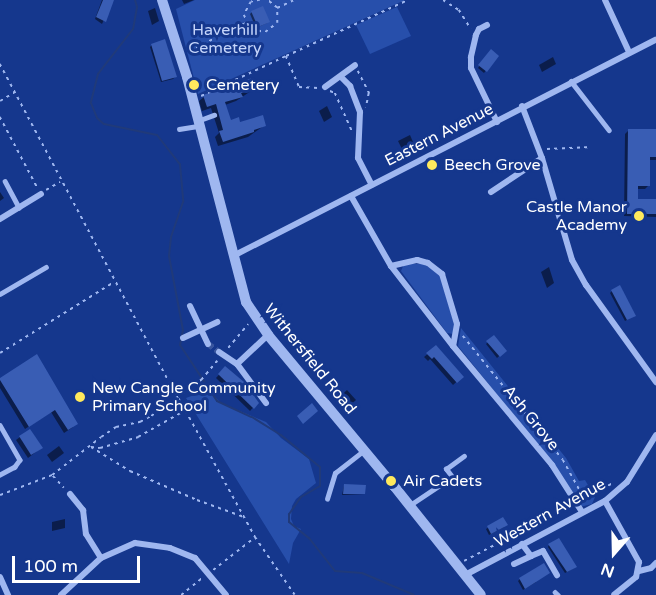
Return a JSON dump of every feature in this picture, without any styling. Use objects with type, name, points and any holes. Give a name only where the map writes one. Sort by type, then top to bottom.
[{"type":"street","name":"Withersfield Road","points":[[162,0],[180,56],[235,255],[242,293],[268,335],[467,574],[481,595]]},
{"type":"street","points":[[605,0],[628,52]]},
{"type":"street","points":[[487,25],[479,29],[476,35],[471,68],[497,122]]},
{"type":"street","name":"Eastern Avenue","points":[[235,255],[497,122],[522,106],[656,40]]},
{"type":"street","points":[[325,87],[355,65]]},
{"type":"street","points":[[341,77],[350,86],[360,112],[358,158],[372,185]]},
{"type":"street","points":[[522,106],[541,156],[572,260],[592,293],[656,382]]},
{"type":"street","points":[[491,192],[541,156]]},
{"type":"street","points":[[0,219],[41,194]]},
{"type":"street","name":"Ash Grove","points":[[351,196],[392,266],[453,346],[552,465],[582,512]]},
{"type":"street","points":[[392,266],[417,260],[435,267],[445,282],[457,329],[453,346]]},
{"type":"street","points":[[190,306],[199,330],[208,344]]},
{"type":"street","points":[[183,338],[218,322]]},
{"type":"street","points":[[237,364],[268,335]]},
{"type":"street","points":[[220,353],[237,364],[266,403]]},
{"type":"street","name":"Western Avenue","points":[[467,574],[605,501],[627,482],[656,435]]},
{"type":"street","points":[[70,494],[83,510],[86,534],[101,558]]},
{"type":"street","points":[[605,501],[636,554],[639,571],[636,578],[614,595]]},
{"type":"street","points":[[61,595],[101,558],[135,543],[170,548],[195,558],[226,595]]},
{"type":"street","points":[[522,544],[531,556]]},
{"type":"street","points":[[514,564],[543,551],[557,576]]},
{"type":"street","points":[[639,571],[651,568],[656,563]]},
{"type":"street","points":[[0,577],[8,595]]},
{"type":"lane","points":[[571,81],[609,130]]},
{"type":"lane","points":[[179,129],[214,115]]},
{"type":"lane","points":[[5,181],[19,207]]},
{"type":"lane","points":[[0,294],[46,267]]},
{"type":"lane","points":[[0,425],[20,460],[15,467],[0,475]]},
{"type":"lane","points":[[327,499],[335,473],[364,450]]},
{"type":"lane","points":[[410,505],[452,477],[446,469],[464,456]]},
{"type":"path","points":[[260,0],[251,2],[244,15],[251,29],[265,32],[277,23],[277,8]]},
{"type":"path","points":[[267,0],[277,8]]},
{"type":"path","points":[[277,8],[294,0]]},
{"type":"path","points":[[201,96],[408,0]]},
{"type":"path","points":[[443,0],[459,10],[476,35]]},
{"type":"path","points":[[180,56],[248,22]]},
{"type":"path","points":[[286,56],[299,87],[325,87],[334,93],[358,144]]},
{"type":"path","points":[[0,64],[61,182],[255,537],[296,595]]},
{"type":"path","points":[[355,65],[369,93],[361,123]]},
{"type":"path","points":[[0,101],[15,92]]},
{"type":"path","points":[[0,117],[41,194],[61,182]]},
{"type":"path","points":[[541,156],[546,149],[592,147]]},
{"type":"path","points":[[0,353],[115,282]]},
{"type":"path","points":[[0,495],[27,483],[52,476],[90,447],[93,441],[116,428],[145,419],[201,380],[220,353],[248,325],[258,319]]},
{"type":"path","points":[[457,329],[563,460],[584,498]]},
{"type":"path","points":[[90,447],[100,448],[138,437],[187,410]]},
{"type":"path","points":[[90,447],[130,471],[197,500],[244,517]]},
{"type":"path","points":[[458,564],[632,473]]},
{"type":"path","points":[[52,476],[70,494]]},
{"type":"path","points":[[181,595],[255,537]]},
{"type":"green space","name":"Haverhill Cemetery","points":[[195,0],[405,0],[198,94],[176,9]]},
{"type":"green space","points":[[397,7],[411,36],[370,54],[356,25]]},
{"type":"green space","points":[[404,264],[425,264],[440,275],[454,324],[453,334],[447,333],[401,271]]},
{"type":"green space","points":[[461,328],[566,458],[579,481],[585,480],[595,497],[592,504],[580,507],[553,464],[458,346]]},
{"type":"green space","points":[[208,390],[221,403],[266,422],[281,438],[309,459],[316,483],[296,499],[292,506],[291,519],[294,526],[301,529],[293,543],[289,564],[186,398]]},
{"type":"building","points":[[103,0],[114,0],[106,22],[96,17]]},
{"type":"building","points":[[263,6],[270,22],[258,27],[251,11]]},
{"type":"building","points":[[165,39],[177,77],[162,81],[151,44]]},
{"type":"building","points":[[491,49],[499,56],[487,72],[478,65]]},
{"type":"building","points":[[252,78],[255,89],[241,93],[243,97],[225,102],[231,120],[239,117],[240,122],[263,115],[266,126],[223,142],[219,131],[223,130],[216,104],[207,107],[203,95]]},
{"type":"building","points":[[628,129],[656,129],[656,157],[650,157],[650,186],[638,186],[638,199],[656,199],[656,214],[627,214]]},
{"type":"building","points":[[620,285],[636,316],[627,320],[611,290]]},
{"type":"building","points":[[494,335],[507,351],[500,357],[486,341]]},
{"type":"building","points":[[436,345],[464,377],[457,383],[434,357],[432,359],[426,353]]},
{"type":"building","points":[[37,354],[78,424],[68,430],[55,410],[29,427],[0,380]]},
{"type":"building","points":[[225,366],[244,382],[259,403],[254,409],[218,374]]},
{"type":"building","points":[[312,403],[318,411],[303,424],[297,416]]},
{"type":"building","points":[[30,429],[43,448],[31,455],[19,436]]},
{"type":"building","points":[[344,484],[366,485],[365,494],[343,494]]},
{"type":"building","points":[[503,517],[508,525],[491,534],[487,526]]},
{"type":"building","points":[[559,538],[577,567],[567,572],[548,544]]},
{"type":"building","points":[[544,563],[550,573],[525,589],[519,578]]},
{"type":"waterway","points":[[135,0],[137,7],[133,29],[98,74],[91,103],[97,118],[104,124],[157,135],[180,164],[183,202],[171,237],[169,256],[183,330],[180,345],[217,401],[252,417],[281,435],[320,467],[320,486],[301,497],[289,514],[289,522],[309,538],[335,571],[362,573],[414,595]]},
{"type":"tunnel","points":[[208,344],[219,352]]},
{"type":"place","name":"Cemetery","points":[[194,85]]},
{"type":"place","name":"Beech Grove","points":[[432,165]]},
{"type":"place","name":"Castle Manor Academy","points":[[639,216]]},
{"type":"place","name":"New Cangle Community Primary School","points":[[80,397]]},
{"type":"place","name":"Air Cadets","points":[[391,481]]}]
